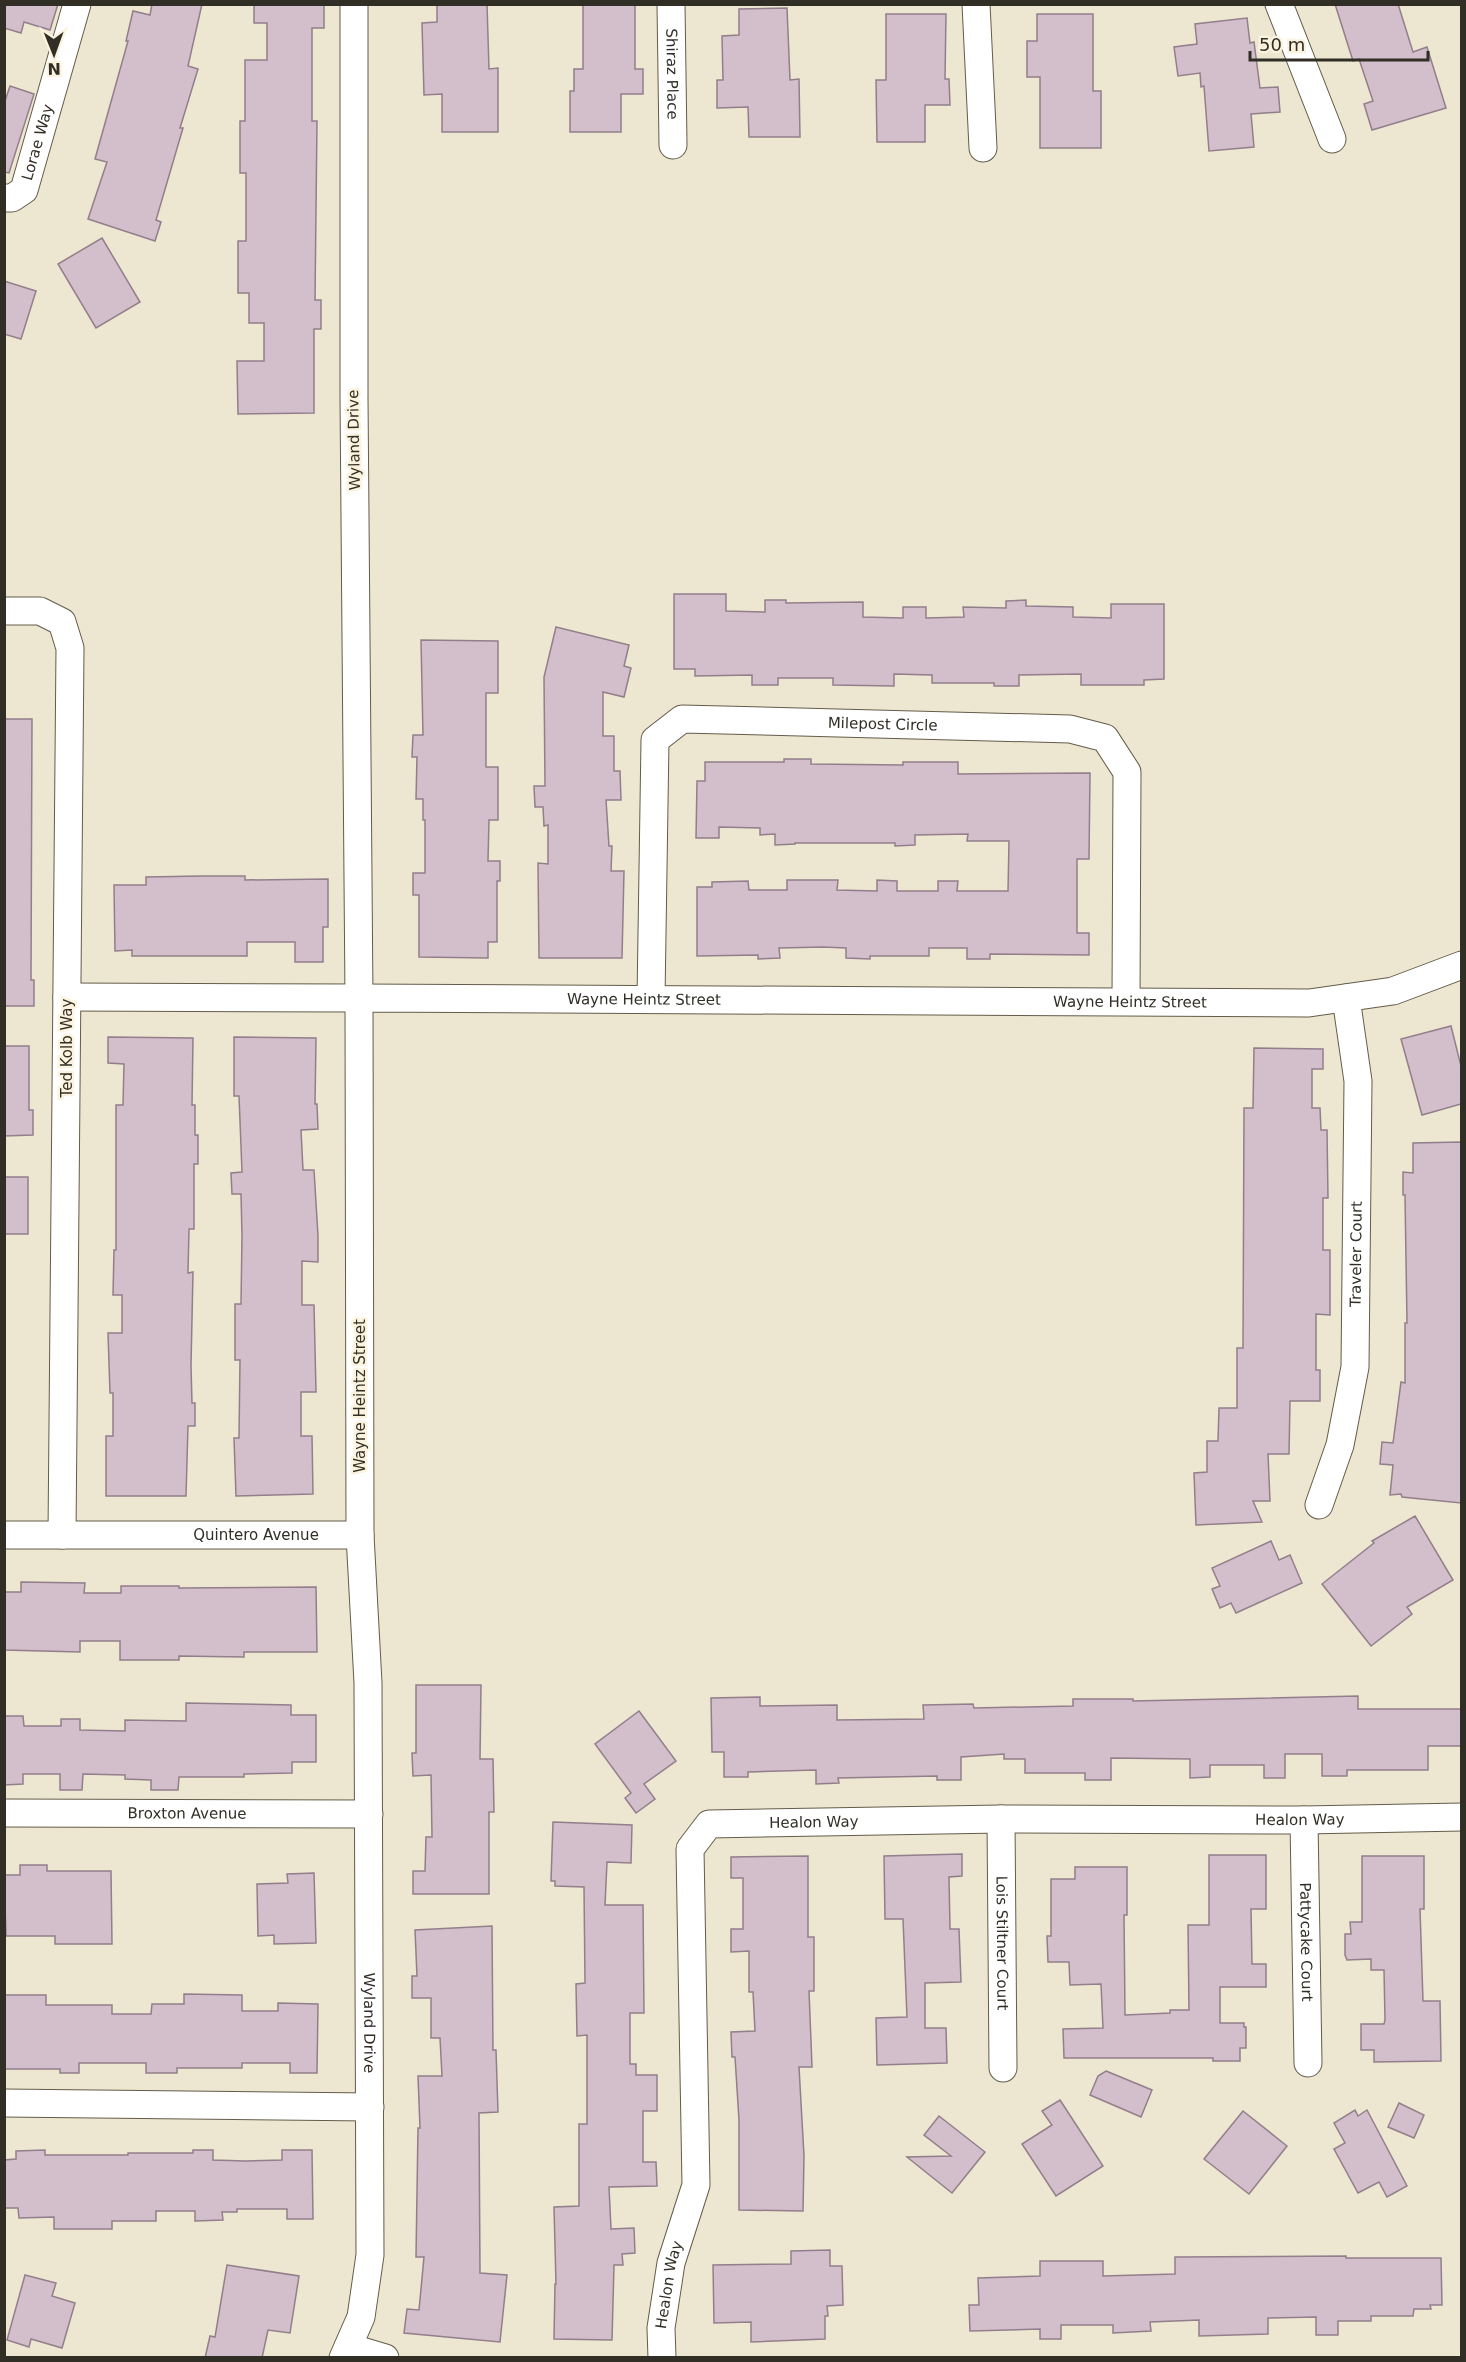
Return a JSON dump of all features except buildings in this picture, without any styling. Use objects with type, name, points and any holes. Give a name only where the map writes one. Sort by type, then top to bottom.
[{"type":"street","name":"Lorae Way","points":[[4,198],[12,198],[24,190],[76,4]]},
{"type":"street","name":"Wyland Drive","points":[[354,4],[354,397],[360,876],[359,998]]},
{"type":"street","name":"Shiraz Place","points":[[671,4],[673,145]]},
{"type":"street","points":[[976,4],[983,148]]},
{"type":"street","points":[[1279,4],[1332,139]]},
{"type":"street","name":"Ted Kolb Way","points":[[4,610],[40,611],[62,622],[70,648],[63,1535]]},
{"type":"street","name":"Milepost Circle","points":[[651,999],[655,740],[682,719],[1070,729],[1105,738],[1127,772],[1126,1001]]},
{"type":"street","name":"Wayne Heintz Street","points":[[360,1535],[359,998],[1309,1003],[1392,992],[1461,964]]},
{"type":"street","points":[[67,997],[359,998]]},
{"type":"street","name":"Traveler Court","points":[[1319,1505],[1340,1445],[1355,1367],[1358,1081],[1346,998]]},
{"type":"street","name":"Quintero Avenue","points":[[4,1535],[360,1535]]},
{"type":"street","name":"Wyland Drive","points":[[345,2352],[361,2317],[370,2255],[369,1683],[360,1535]]},
{"type":"street","name":"Broxton Avenue","points":[[4,1813],[369,1814]]},
{"type":"street","name":"Healon Way","points":[[662,2358],[661,2328],[671,2263],[696,2185],[690,1849],[709,1824],[1001,1819],[1304,1820],[1461,1817]]},
{"type":"street","name":"Lois Stiltner Court","points":[[1001,1819],[1003,2068]]},
{"type":"street","name":"Pattycake Court","points":[[1304,1820],[1308,2062]]},
{"type":"street","points":[[4,2103],[370,2107]]},
{"type":"street","points":[[345,2352],[385,2358]]}]
